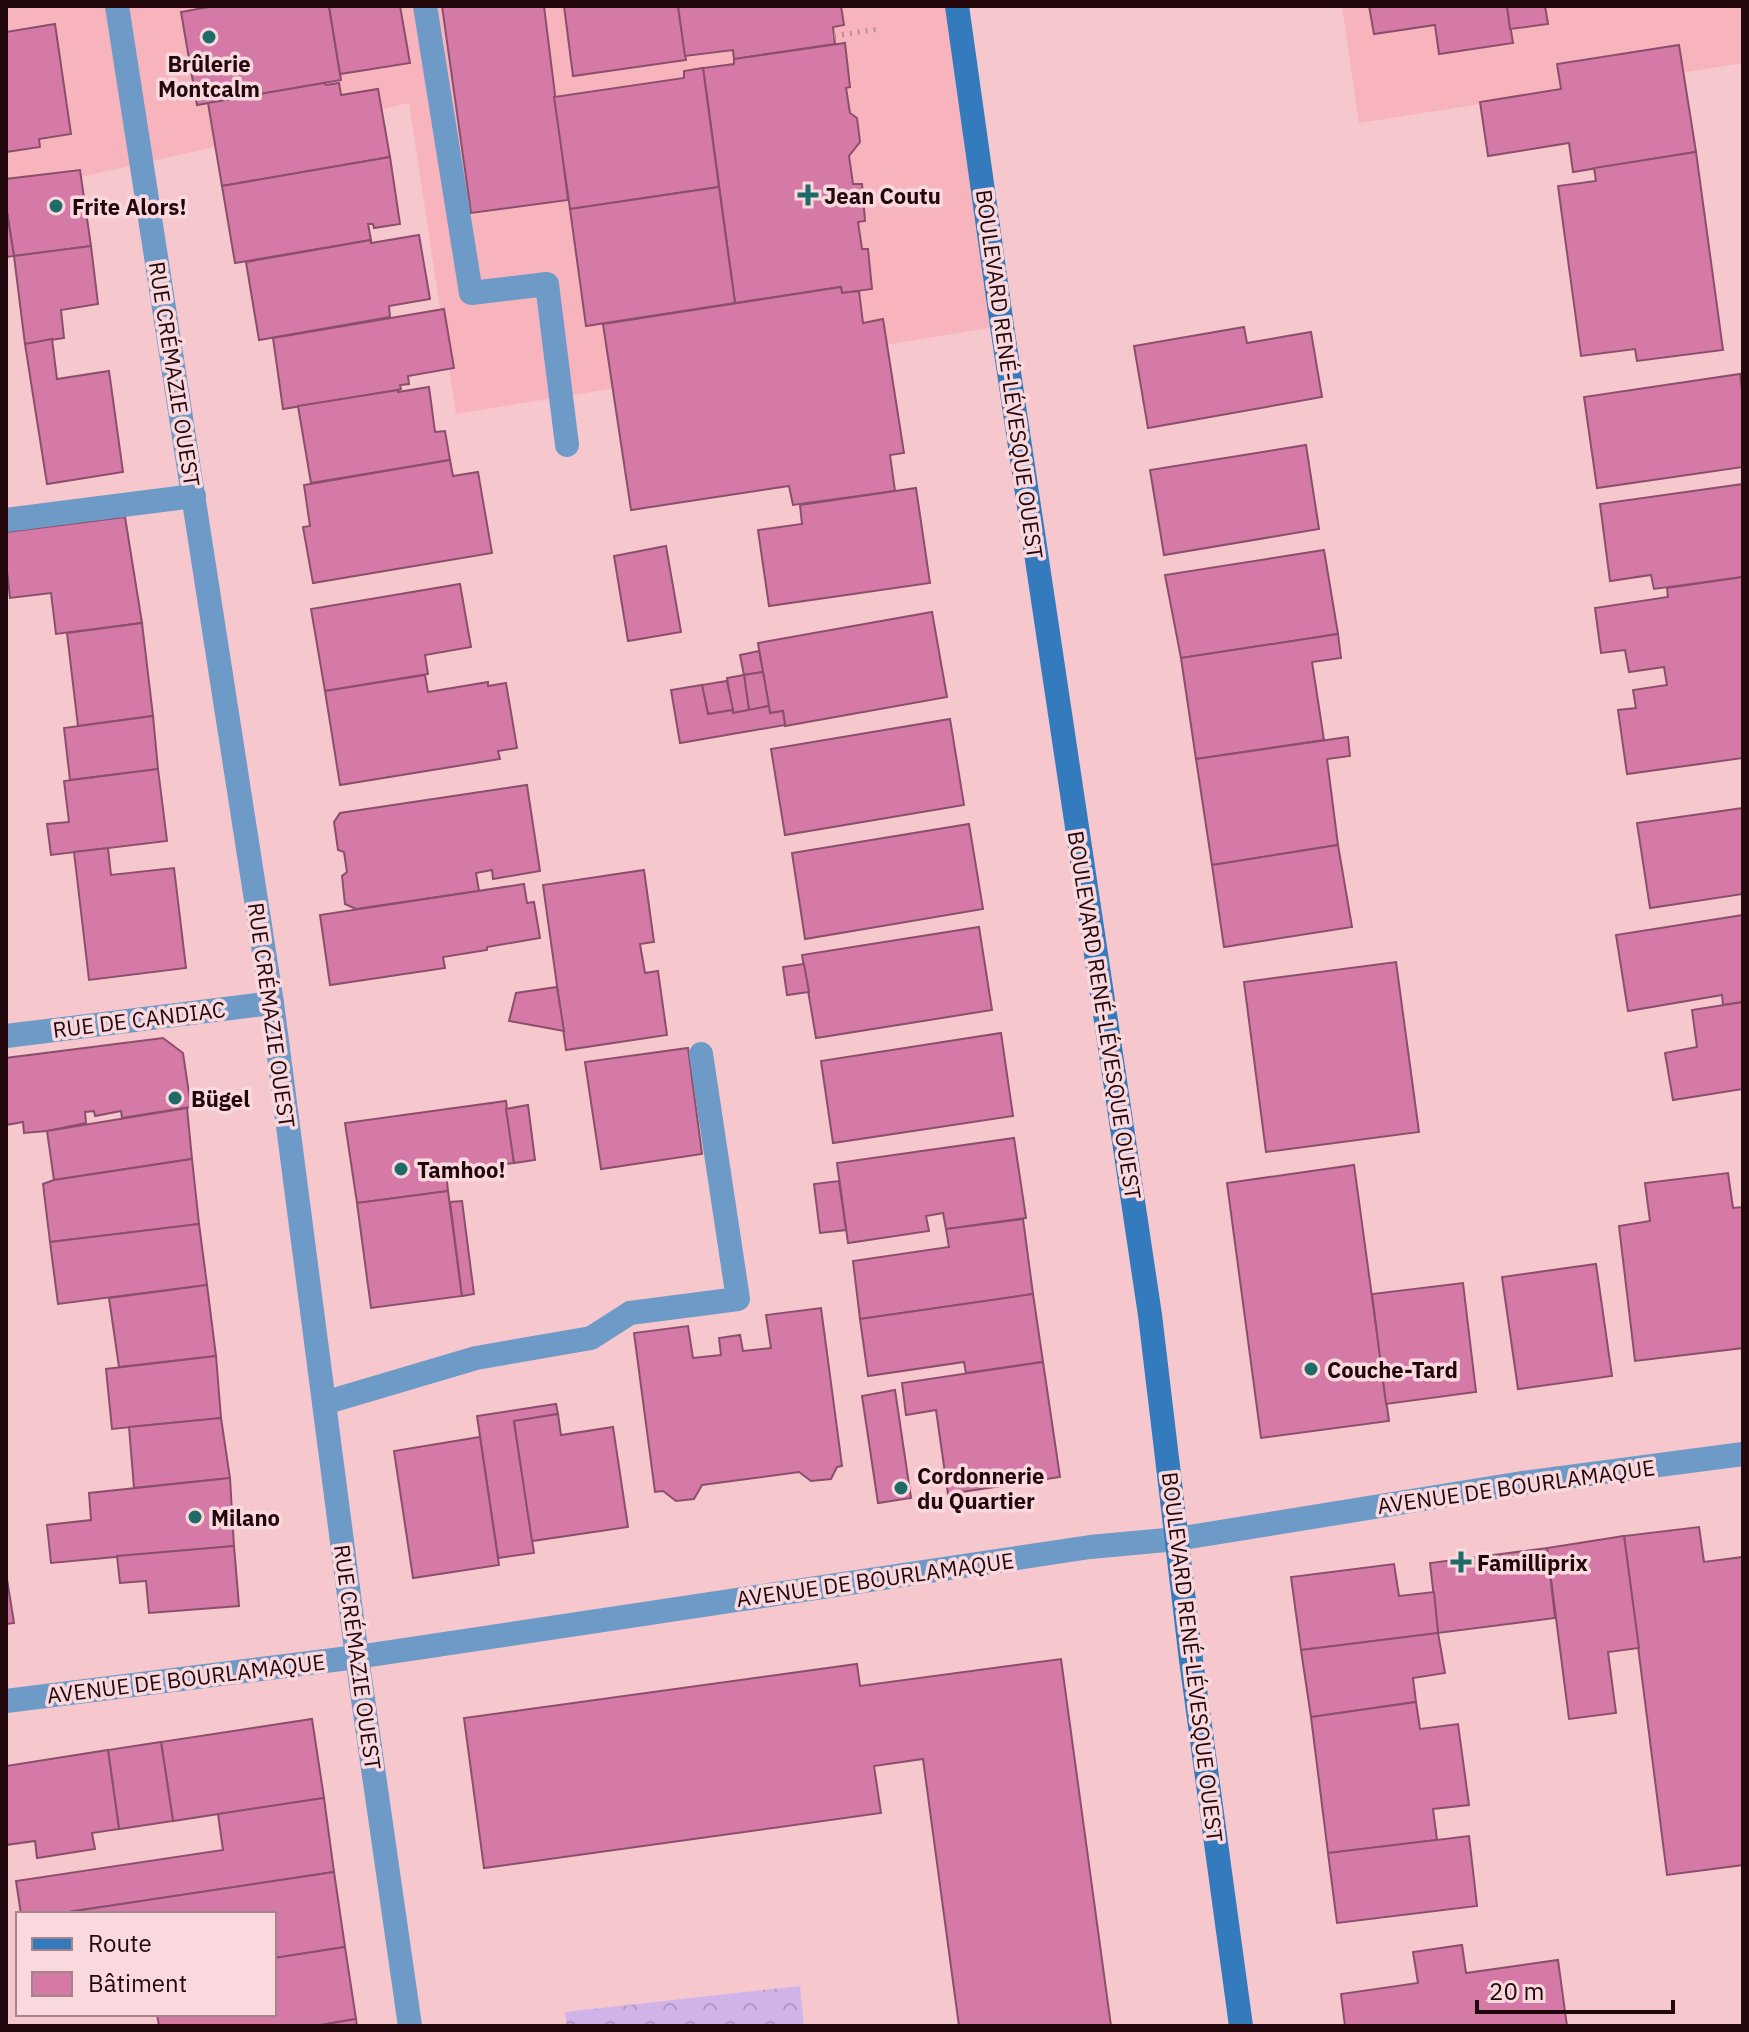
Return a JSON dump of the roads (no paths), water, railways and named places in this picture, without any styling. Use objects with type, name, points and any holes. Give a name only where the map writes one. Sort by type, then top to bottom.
[{"type":"main road","name":"BOULEVARD RENÉ-LÉVESQUE OUEST","points":[[957,6],[1148,1300],[1191,1660],[1241,2026]]},
{"type":"street","name":"RUE CRÉMAZIE OUEST","points":[[117,6],[272,1003],[357,1657],[410,2026]]},
{"type":"street","points":[[425,6],[471,293],[547,284],[567,445]]},
{"type":"street","points":[[6,520],[194,496]]},
{"type":"street","name":"RUE DE CANDIAC","points":[[6,1036],[272,1003]]},
{"type":"street","points":[[324,1403],[476,1358],[591,1338],[630,1313],[738,1299],[701,1054]]},
{"type":"street","name":"AVENUE DE BOURLAMAQUE","points":[[6,1701],[357,1657],[1074,1550],[1177,1539],[1522,1483],[1743,1454]]},
{"type":"place","name":"Brûlerie Montcalm","points":[[209,37]]},
{"type":"place","name":"Jean Coutu","points":[[808,195]]},
{"type":"place","name":"Frite Alors!","points":[[56,206]]},
{"type":"place","name":"Bügel","points":[[175,1098]]},
{"type":"place","name":"Tamhoo!","points":[[401,1169]]},
{"type":"place","name":"Couche-Tard","points":[[1311,1369]]},
{"type":"place","name":"Cordonnerie du Quartier","points":[[901,1488]]},
{"type":"place","name":"Milano","points":[[195,1517]]},
{"type":"place","name":"Familliprix","points":[[1461,1562]]}]
